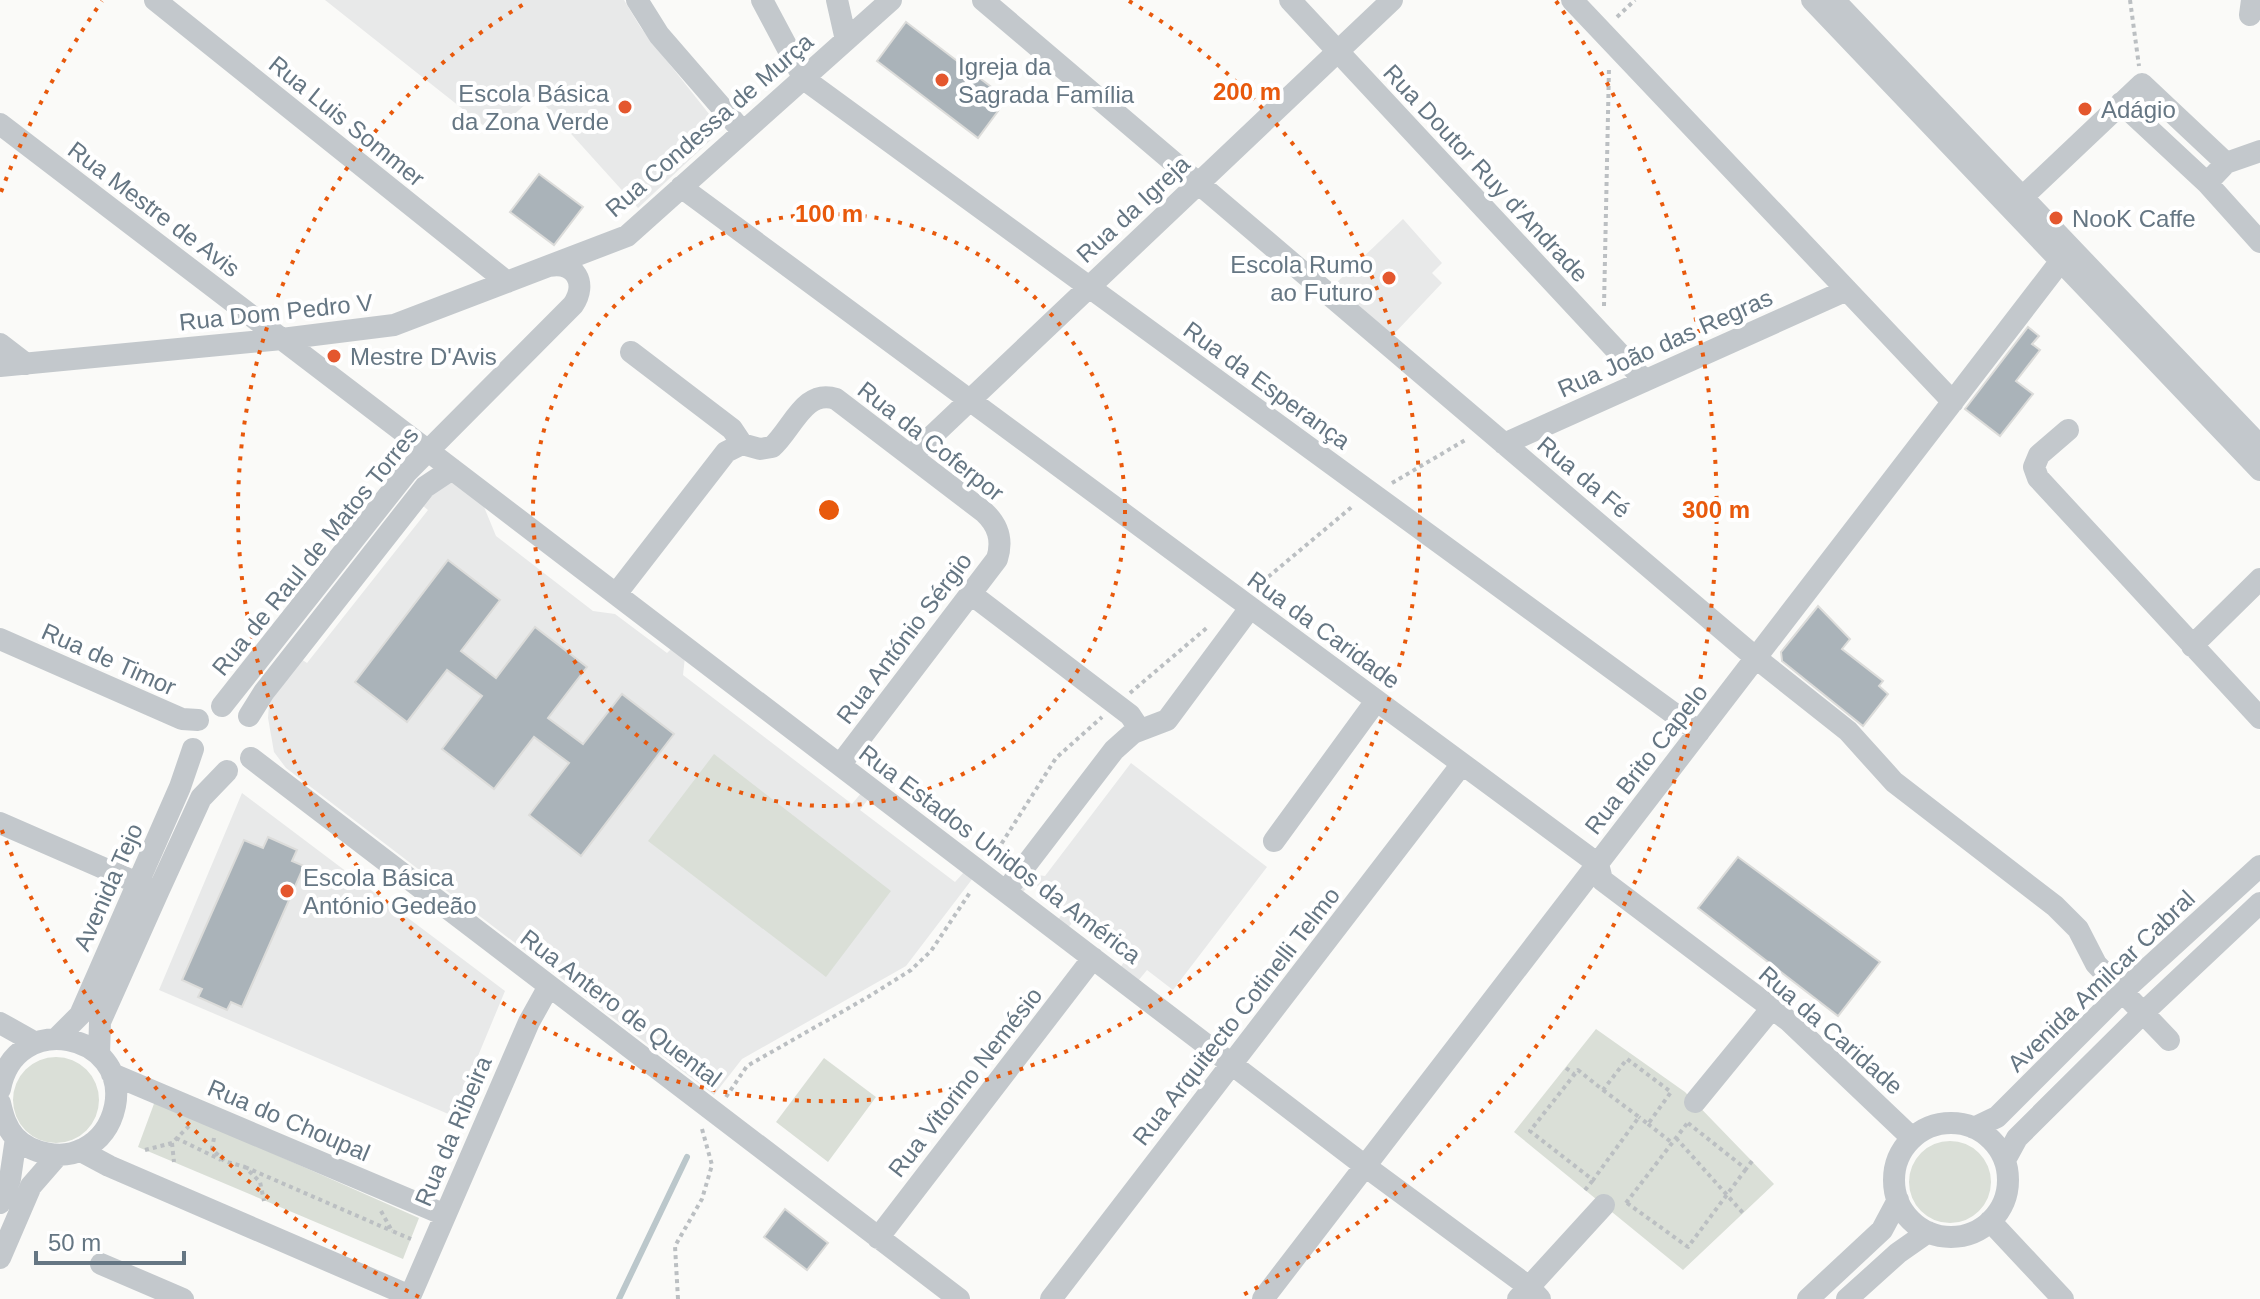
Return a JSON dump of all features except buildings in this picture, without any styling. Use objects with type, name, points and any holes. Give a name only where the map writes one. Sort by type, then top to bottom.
[{"type":"street","name":"Rua Luis Sommer","points":[[155,0],[507,282]]},
{"type":"street","points":[[637,0],[659,35],[743,132]]},
{"type":"street","points":[[762,0],[804,79]]},
{"type":"street","points":[[837,0],[846,40]]},
{"type":"street","name":"Rua Condessa de Murça","points":[[548,266],[627,236],[891,0]]},
{"type":"street","name":"Rua da Fé","points":[[983,0],[1756,658],[1848,731],[1894,782],[2055,906],[2078,929],[2096,964],[2169,1040]]},
{"type":"street","name":"Rua Doutor Ruy d'Andrade","points":[[1290,0],[1645,381]]},
{"type":"street","name":"Rua da Igreja","points":[[911,456],[1392,0]]},
{"type":"street","points":[[1572,0],[1953,402]]},
{"type":"street","points":[[1812,0],[2065,256],[2260,470]]},
{"type":"street","points":[[1834,0],[2015,204]]},
{"type":"street","name":"Rua da Esperança","points":[[804,79],[1699,732]]},
{"type":"street","points":[[2015,204],[2142,84],[2226,163]]},
{"type":"street","points":[[2121,103],[2207,183],[2260,242]]},
{"type":"street","name":"Rua Mestre de Avis","points":[[0,124],[428,450]]},
{"type":"street","points":[[2207,183],[2226,163],[2260,151]]},
{"type":"street","name":"Rua da Caridade","points":[[681,187],[1598,864],[1602,880],[1789,1021],[1912,1138]]},
{"type":"street","points":[[2065,256],[2260,446]]},
{"type":"street","name":"Rua Brito Capelo","points":[[1263,1299],[2065,256]]},
{"type":"street","name":"Rua Dom Pedro V","points":[[0,366],[394,325],[548,266]]},
{"type":"street","name":"Rua de Raul de Matos Torres","points":[[222,706],[407,472],[577,299],[580,286],[576,275],[566,266],[548,266]]},
{"type":"street","name":"Rua João das Regras","points":[[1504,444],[1847,290]]},
{"type":"street","points":[[0,344],[26,364]]},
{"type":"street","points":[[616,594],[726,452],[742,444],[732,429],[631,352]]},
{"type":"street","name":"Rua da Coferpor","points":[[742,444],[760,449],[772,447],[808,403],[821,396],[836,399],[984,512],[992,519],[1000,538]]},
{"type":"street","points":[[2068,430],[2039,455],[2034,467],[2038,478],[2260,718]]},
{"type":"street","name":"Rua Estados Unidos da América","points":[[428,450],[1365,1166],[1529,1295]]},
{"type":"street","name":"Rua de Raul de Matos Torres","points":[[253,737],[264,692],[425,487],[452,469]]},
{"type":"street","name":"Rua António Sérgio","points":[[840,765],[997,559],[1000,538]]},
{"type":"street","points":[[2192,646],[2260,579]]},
{"type":"street","points":[[971,594],[1130,715],[1140,730]]},
{"type":"street","points":[[1006,891],[1114,750],[1140,730],[1167,720],[1250,608]]},
{"type":"street","name":"Rua de Timor","points":[[0,639],[182,719],[198,720]]},
{"type":"street","points":[[1274,841],[1376,701]]},
{"type":"street","points":[[222,706],[237,708],[253,737],[241,767],[227,771],[213,769],[201,761],[193,749],[192,734],[198,720],[208,711],[222,706]]},
{"type":"street","name":"Rua Antero de Quental","points":[[253,737],[549,986],[959,1299]]},
{"type":"street","name":"Avenida Tejo","points":[[99,1055],[100,1022],[193,749]]},
{"type":"street","name":"Rua Arquitecto Cotinelli Telmo","points":[[1051,1299],[1462,764]]},
{"type":"street","name":"Avenida Tejo","points":[[57,1038],[80,1015],[148,888],[201,798],[227,771]]},
{"type":"street","points":[[0,823],[148,888]]},
{"type":"street","name":"Avenida Amilcar Cabral","points":[[1974,1128],[1997,1117],[2123,991],[2260,866]]},
{"type":"street","points":[[2005,1160],[2015,1141],[2143,1013],[2260,903]]},
{"type":"street","name":"Rua Vitorino Nemésio","points":[[878,1238],[1093,958]]},
{"type":"street","name":"Rua da Ribeira","points":[[410,1298],[529,1022],[549,986]]},
{"type":"street","points":[[1691,1112],[1772,1008]]},
{"type":"street","points":[[0,1023],[34,1042]]},
{"type":"street","points":[[0,1089],[3,1074],[16,1055],[34,1042],[57,1038],[80,1042],[99,1055],[112,1074],[117,1096],[112,1119],[100,1138],[81,1151],[58,1155],[36,1151],[5,1120]]},
{"type":"street","name":"Rua do Choupal","points":[[112,1074],[445,1215]]},
{"type":"street","points":[[0,1203],[10,1179],[5,1120]]},
{"type":"street","points":[[1942,1123],[1958,1123],[1974,1128],[1987,1135],[2005,1160],[2007,1192],[2001,1208],[1977,1231],[1961,1236],[1928,1232],[1905,1213],[1898,1200],[1894,1184],[1902,1151],[1912,1138],[1926,1128],[1942,1123]]},
{"type":"street","points":[[81,1151],[410,1298]]},
{"type":"street","points":[[0,1258],[31,1186],[58,1155]]},
{"type":"street","points":[[1808,1299],[1882,1230],[1898,1200]]},
{"type":"street","points":[[1529,1295],[1613,1207]]},
{"type":"street","points":[[1990,1221],[2063,1299]]},
{"type":"street","points":[[1847,1299],[1898,1253],[1928,1232]]},
{"type":"street","points":[[101,1264],[183,1299]]},
{"type":"path","points":[[2130,0],[2142,84]]},
{"type":"path","points":[[1603,1090],[1629,1056],[1671,1092],[1648,1124]]},
{"type":"path","points":[[1566,1068],[1574,1074]]},
{"type":"path","points":[[1593,1180],[1530,1131],[1578,1070],[1674,1141],[1743,1213]]},
{"type":"path","points":[[678,1299],[675,1246],[702,1199],[712,1165],[701,1126],[710,1109]]},
{"type":"path","points":[[1613,1207],[1627,1203],[1674,1141],[1691,1112],[1746,1169]]},
{"type":"path","points":[[1585,1190],[1639,1117]]},
{"type":"path","points":[[145,1150],[172,1143],[196,1119]]},
{"type":"path","points":[[216,1128],[212,1149],[224,1161]]},
{"type":"path","points":[[176,1138],[411,1239]]},
{"type":"path","points":[[172,1143],[174,1162]]},
{"type":"path","points":[[1627,1203],[1688,1247],[1752,1161]]},
{"type":"path","points":[[245,1167],[260,1182],[264,1201]]},
{"type":"path","points":[[380,1201],[382,1215],[392,1231]]},
{"type":"shaded area","name":"Escola Básica da Zona Verde","points":[[325,0],[624,0],[641,28],[713,119],[716,135],[638,208],[536,95],[493,133]]},
{"type":"shaded area","name":"Escola Rumo ao Futuro","points":[[1403,219],[1442,263],[1432,273],[1442,283],[1392,336],[1333,286]]},
{"type":"shaded area","points":[[453,483],[482,502],[496,536],[593,611],[615,614],[667,653],[672,648],[685,657],[683,675],[852,804],[862,792],[869,798],[860,810],[955,882],[965,871],[973,878],[906,966],[742,1059],[714,1095],[286,768],[274,752],[268,718],[269,704],[301,659],[307,663],[428,510],[422,505],[432,492]]},
{"type":"shaded area","points":[[714,754],[891,891],[826,977],[648,841]]},
{"type":"shaded area","points":[[1131,763],[1267,867],[1173,990],[1147,970],[1138,981],[1120,968],[1128,956],[1077,916],[1068,928],[1058,920],[1066,908],[1032,882],[1022,893],[1020,887],[1029,874],[1045,876]]},
{"type":"shaded area","name":"Escola Básica António Gedeão","points":[[242,793],[505,991],[453,1116],[159,990]]},
{"type":"shaded area","points":[[1596,1029],[1685,1092],[1774,1184],[1683,1270],[1514,1132]]},
{"type":"shaded area","points":[[56,1057],[80,1064],[92,1076],[99,1100],[92,1124],[80,1136],[56,1143],[32,1136],[20,1124],[13,1100],[20,1076],[32,1064]]},
{"type":"shaded area","points":[[824,1058],[876,1097],[828,1162],[776,1122]]},
{"type":"shaded area","points":[[155,1101],[419,1218],[403,1259],[138,1147]]},
{"type":"shaded area","points":[[1942,1141],[1958,1141],[1973,1148],[1984,1159],[1991,1182],[1988,1198],[1979,1211],[1958,1223],[1942,1223],[1927,1216],[1916,1205],[1909,1190],[1909,1174],[1916,1159],[1927,1148]]},
{"type":"waterway","points":[[619,1299],[687,1157]]},
{"type":"place","name":"Igreja da Sagrada Família","points":[[942,80]]},
{"type":"place","name":"Escola Básica da Zona Verde","points":[[625,107]]},
{"type":"place","name":"Adágio","points":[[2085,109]]},
{"type":"place","name":"NooK Caffe","points":[[2056,218]]},
{"type":"place","name":"Escola Rumo ao Futuro","points":[[1389,278]]},
{"type":"place","name":"Mestre D'Avis","points":[[334,356]]},
{"type":"place","name":"Escola Básica António Gedeão","points":[[287,891]]}]
